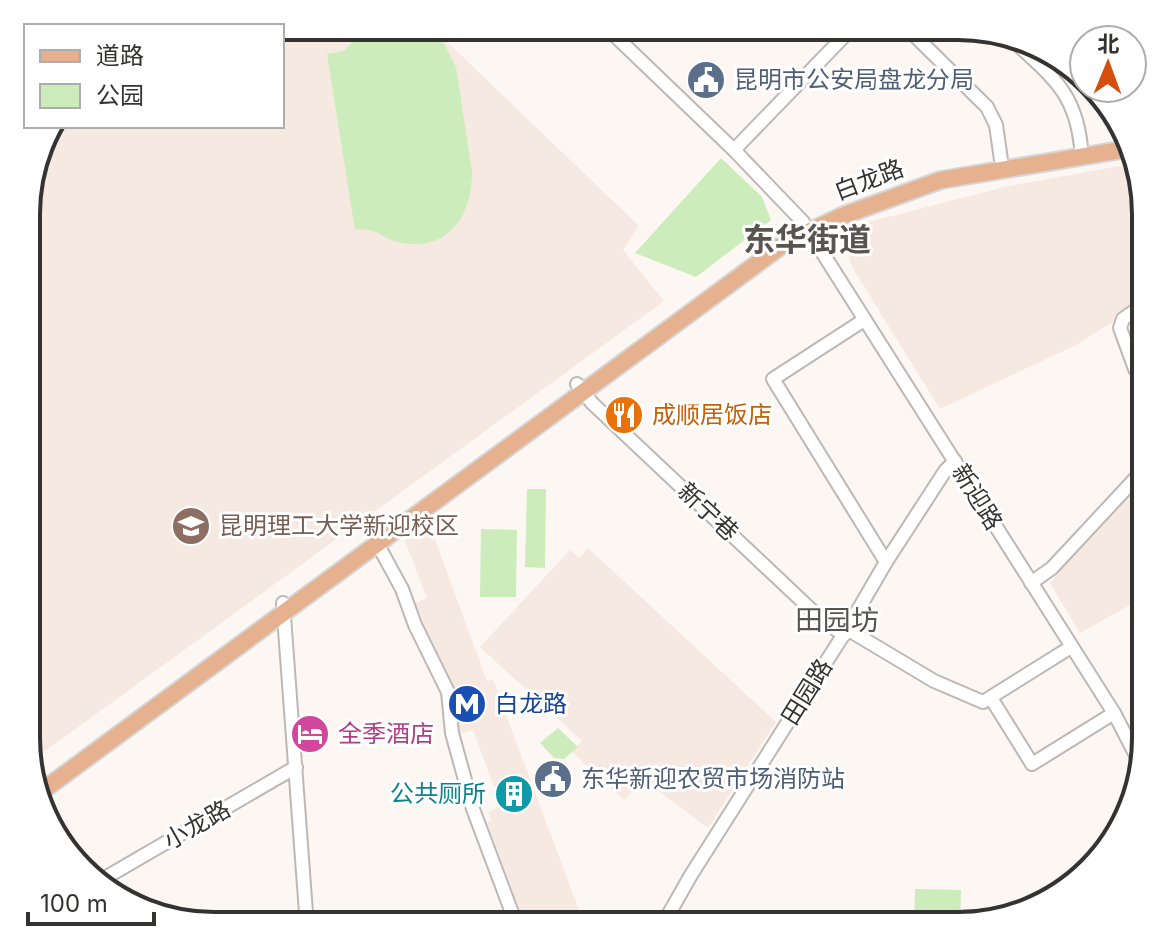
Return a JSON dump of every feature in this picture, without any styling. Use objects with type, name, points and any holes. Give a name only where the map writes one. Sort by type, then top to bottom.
[{"type":"main road","name":"白龙路","points":[[47,787],[580,388],[805,226],[909,179],[939,170],[1116,141]]},
{"type":"main road","name":"白龙路","points":[[805,226],[941,180],[1120,150]]},
{"type":"main road","name":"白龙路","points":[[45,778],[283,608],[378,545],[580,388]]},
{"type":"street","name":"新迎路","points":[[619,40],[734,150],[805,226],[1114,713],[1132,748]]},
{"type":"street","points":[[734,150],[840,40]]},
{"type":"street","points":[[919,40],[987,107],[996,125],[1001,160]]},
{"type":"street","points":[[1028,55],[1064,90],[1076,112],[1081,147]]},
{"type":"street","points":[[1132,313],[1123,319],[1120,328],[1132,361]]},
{"type":"street","points":[[864,320],[773,379],[886,562]]},
{"type":"street","name":"新宁巷","points":[[580,388],[821,619],[934,681],[983,702],[991,698]]},
{"type":"street","name":"田园路","points":[[670,912],[846,632],[886,562],[945,471],[955,461]]},
{"type":"street","points":[[1031,583],[1052,568],[1132,482]]},
{"type":"street","points":[[378,545],[402,589],[415,625],[448,692],[452,733],[473,809],[512,912]]},
{"type":"street","points":[[283,608],[306,912]]},
{"type":"street","points":[[1071,647],[991,698],[1032,764],[1114,713]]},
{"type":"street","name":"小龙路","points":[[108,876],[296,767]]},
{"type":"shaded area","name":"昆明理工大学新迎校区","points":[[284,40],[445,40],[639,226],[623,250],[664,301],[41,754],[40,214],[46,169],[63,128],[284,128]]},
{"type":"shaded area","points":[[1125,165],[1132,203],[1132,310],[1076,345],[940,409],[852,267],[843,232],[865,223],[1004,187]]},
{"type":"shaded area","points":[[1132,488],[1132,604],[1080,633],[1050,583]]},
{"type":"shaded area","points":[[429,523],[487,681],[493,680],[580,912],[521,912],[487,822],[491,820],[488,812],[501,806],[473,730],[458,734],[457,713],[415,603],[427,598],[405,541]]},
{"type":"shaded area","points":[[588,548],[776,722],[708,828],[643,779],[624,800],[572,752],[582,741],[480,647],[570,550],[579,558]]},
{"type":"green space","points":[[354,40],[440,40],[444,44],[456,67],[472,172],[463,215],[445,235],[419,244],[395,241],[370,230],[355,230],[327,54],[344,51]]},
{"type":"green space","points":[[721,158],[762,197],[771,220],[696,277],[635,253]]},
{"type":"green space","points":[[527,489],[546,489],[545,568],[525,567]]},
{"type":"green space","points":[[481,529],[517,530],[516,597],[480,597]]},
{"type":"green space","points":[[558,728],[578,747],[564,759],[554,758],[540,743]]},
{"type":"green space","points":[[915,889],[961,890],[960,912],[914,912]]},
{"type":"place","name":"昆明市公安局盘龙分局","points":[[706,80]]},
{"type":"place","name":"成顺居饭店","points":[[624,415]]},
{"type":"place","name":"昆明理工大学新迎校区","points":[[191,526]]},
{"type":"place","name":"白龙路","points":[[467,704]]},
{"type":"place","name":"全季酒店","points":[[310,734]]},
{"type":"place","name":"东华新迎农贸市场消防站","points":[[553,779]]},
{"type":"place","name":"公共厕所","points":[[514,794]]},
{"type":"district","name":"东华街道","points":[[807,240]]},
{"type":"district","name":"田园坊","points":[[837,620]]}]
